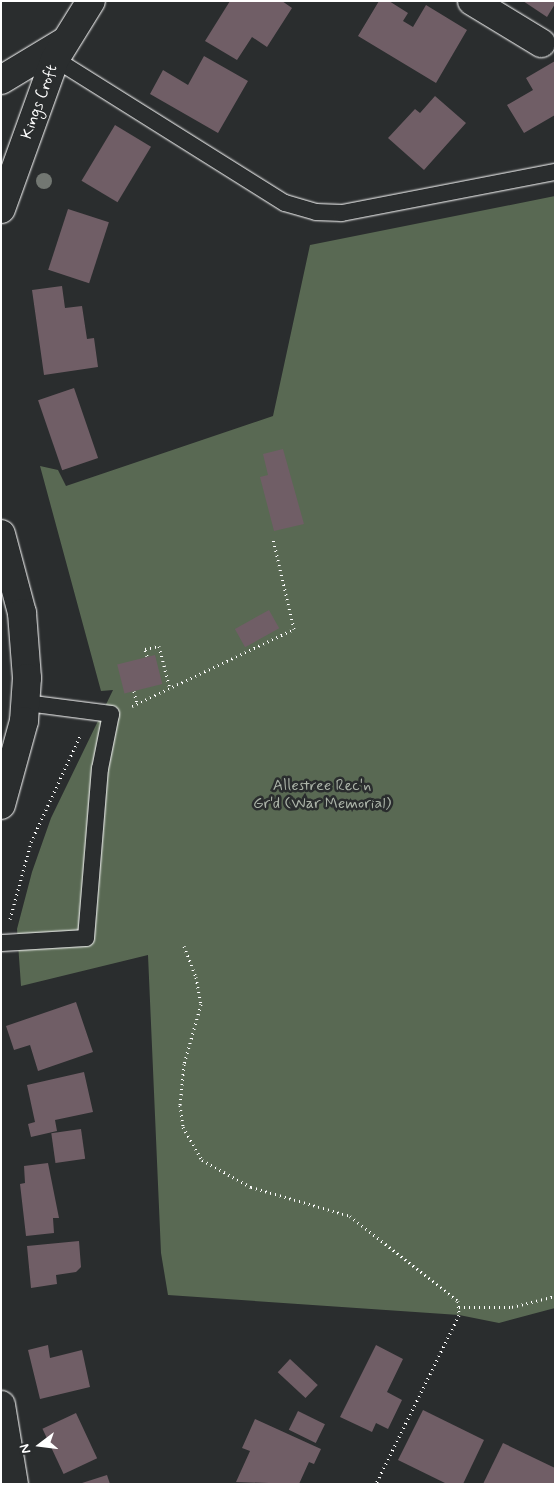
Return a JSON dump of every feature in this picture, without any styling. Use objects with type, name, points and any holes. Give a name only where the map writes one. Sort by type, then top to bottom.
[{"type":"street","name":"Kings Croft","points":[[1,209],[59,50],[91,1]]},
{"type":"street","points":[[472,1],[541,43]]},
{"type":"street","points":[[1,80],[59,50]]},
{"type":"street","points":[[1,534],[22,613],[26,703],[1,805]]},
{"type":"street","points":[[1,1405],[14,1484]]},
{"type":"lane","points":[[59,50],[285,203],[316,212],[342,213],[555,172]]},
{"type":"lane","points":[[4,944],[86,938],[100,769],[111,714],[26,703]]},
{"type":"path","points":[[111,714],[170,689],[294,629],[273,539]]},
{"type":"path","points":[[147,656],[145,649],[159,646],[170,689]]},
{"type":"path","points":[[134,691],[137,704]]},
{"type":"path","points":[[4,944],[31,842],[70,764],[89,712]]},
{"type":"path","points":[[184,946],[196,977],[201,1004],[184,1064],[180,1105],[183,1127],[202,1160],[251,1187],[350,1216],[458,1301],[459,1315],[376,1484]]},
{"type":"path","points":[[459,1307],[512,1307],[555,1296]]},
{"type":"green space","name":"Allestree Rec'n Gr'd (War Memorial)","points":[[555,196],[555,1308],[499,1323],[459,1315],[168,1295],[161,1253],[148,955],[21,986],[17,929],[32,872],[51,818],[113,690],[101,691],[40,466],[58,470],[66,486],[273,416],[310,245]]},
{"type":"building","points":[[230,1],[282,1],[292,8],[267,47],[252,37],[237,60],[205,41]]},
{"type":"building","points":[[379,1],[389,1],[408,13],[403,21],[413,27],[426,5],[467,30],[436,83],[358,36]]},
{"type":"building","points":[[523,1],[555,1],[555,4],[547,17]]},
{"type":"building","points":[[204,56],[248,81],[218,133],[150,94],[163,70],[188,85]]},
{"type":"building","points":[[555,61],[555,115],[524,133],[507,105],[533,90],[526,78]]},
{"type":"building","points":[[435,96],[466,123],[424,170],[388,138],[415,109],[420,113]]},
{"type":"building","points":[[115,125],[151,147],[118,202],[82,181]]},
{"type":"building","points":[[68,209],[109,222],[89,283],[48,270]]},
{"type":"building","points":[[62,286],[65,308],[82,306],[87,339],[94,338],[98,367],[44,375],[32,290]]},
{"type":"building","points":[[74,388],[98,458],[62,470],[38,400]]},
{"type":"building","points":[[283,449],[304,524],[274,531],[260,477],[268,475],[263,454]]},
{"type":"building","points":[[269,610],[279,628],[245,647],[235,629]]},
{"type":"building","points":[[155,655],[162,684],[124,694],[117,664]]},
{"type":"building","points":[[76,1002],[93,1052],[38,1071],[30,1045],[14,1050],[6,1026]]},
{"type":"building","points":[[84,1072],[93,1112],[55,1120],[57,1131],[31,1137],[28,1124],[35,1122],[27,1085]]},
{"type":"building","points":[[81,1129],[85,1159],[55,1163],[51,1133]]},
{"type":"building","points":[[48,1163],[59,1218],[53,1218],[54,1233],[26,1236],[20,1184],[25,1183],[24,1166]]},
{"type":"building","points":[[79,1241],[81,1267],[76,1272],[56,1275],[57,1284],[31,1288],[27,1246]]},
{"type":"building","points":[[48,1345],[50,1358],[82,1350],[90,1387],[40,1399],[28,1350]]},
{"type":"building","points":[[376,1345],[403,1359],[387,1392],[402,1400],[388,1429],[376,1423],[372,1432],[340,1417]]},
{"type":"building","points":[[290,1359],[318,1385],[306,1398],[278,1372]]},
{"type":"building","points":[[423,1410],[484,1440],[463,1484],[447,1484],[398,1460]]},
{"type":"building","points":[[298,1411],[325,1424],[316,1443],[289,1430]]},
{"type":"building","points":[[76,1413],[97,1458],[64,1474],[42,1429]]},
{"type":"building","points":[[255,1419],[321,1449],[314,1464],[309,1462],[299,1484],[236,1482],[250,1451],[242,1448]]},
{"type":"building","points":[[503,1443],[555,1468],[555,1484],[483,1484]]},
{"type":"building","points":[[107,1475],[110,1484],[82,1484],[82,1483]]}]
